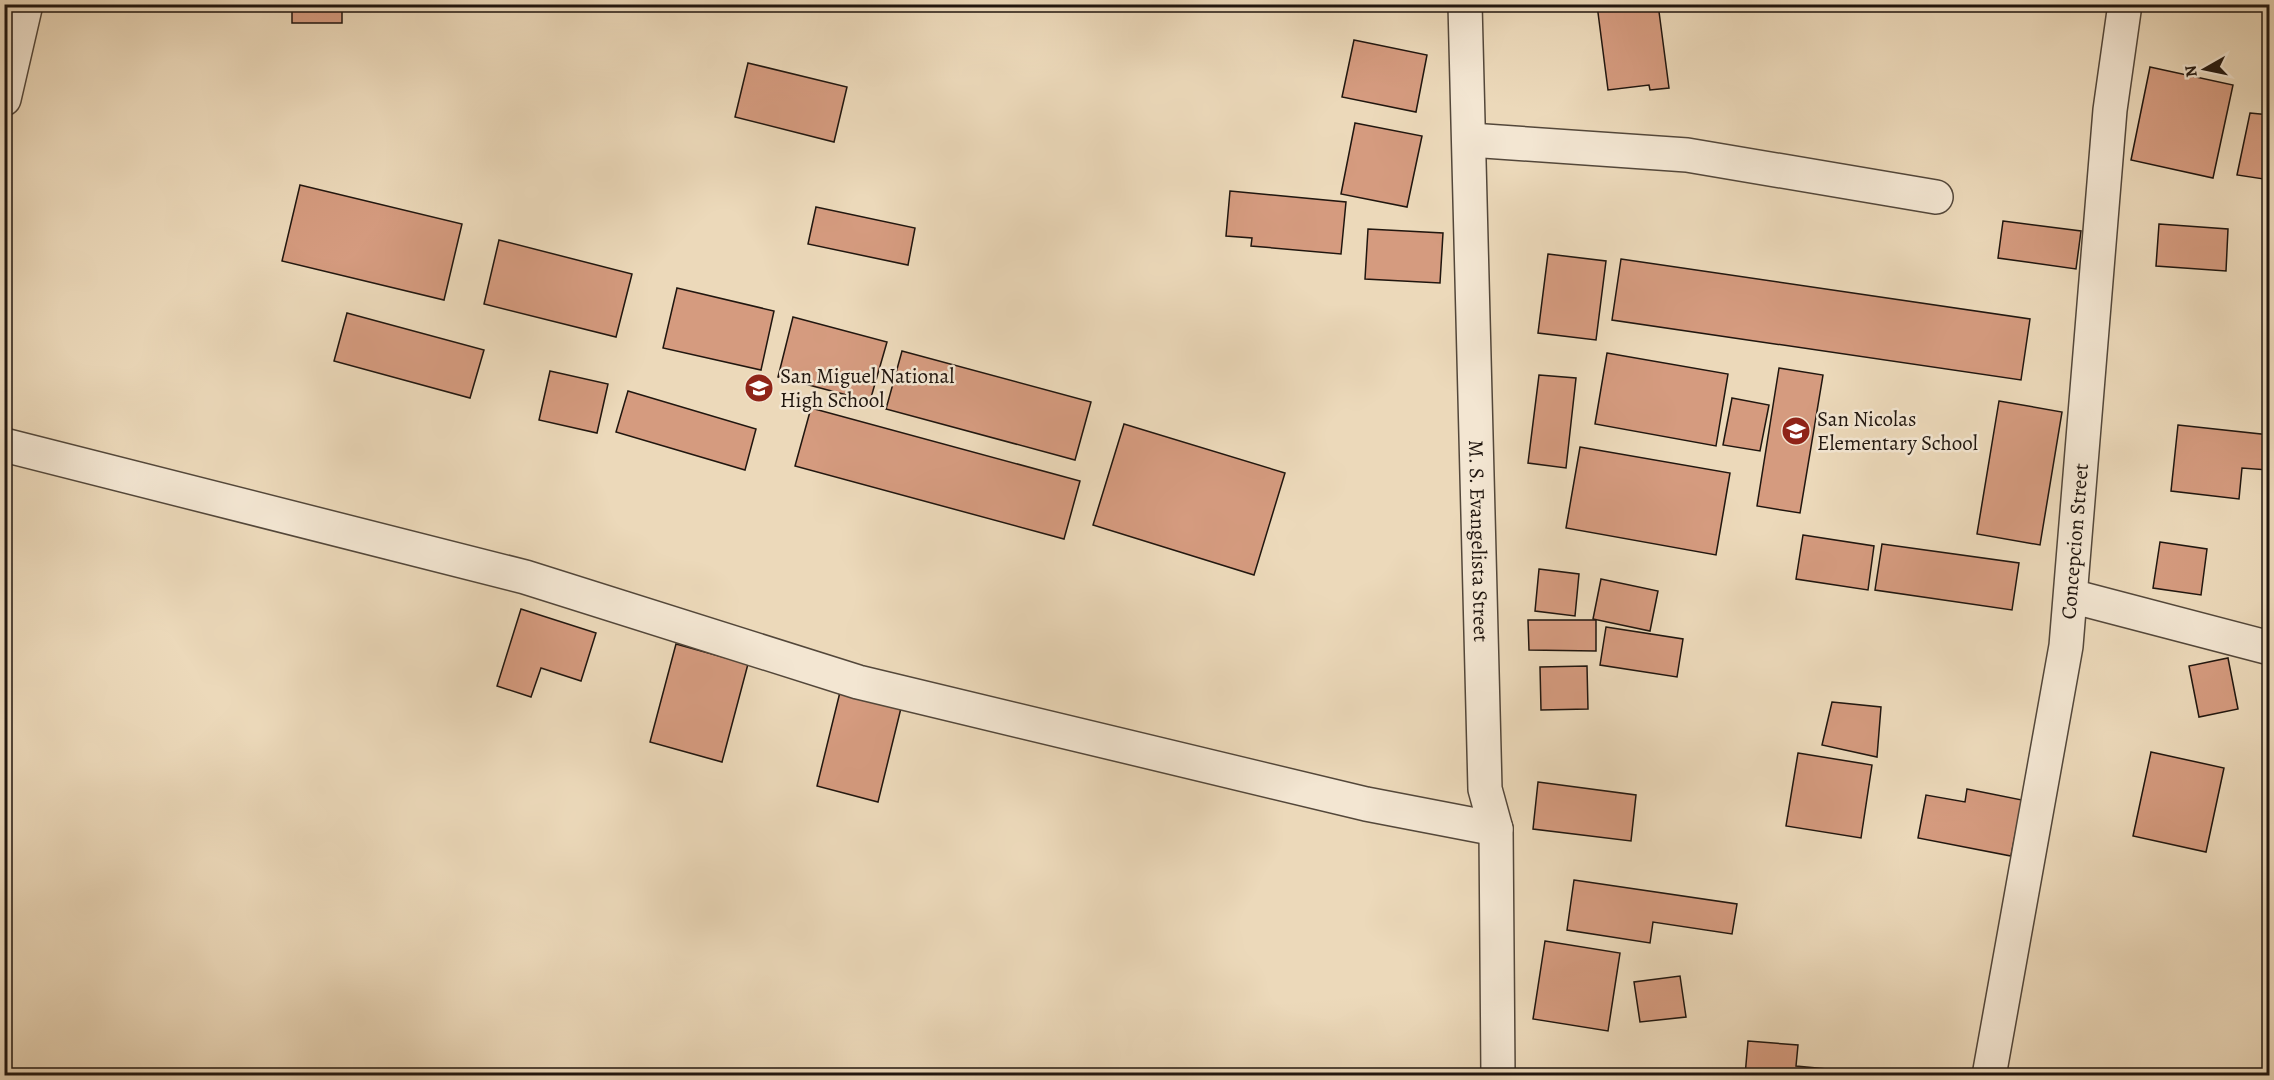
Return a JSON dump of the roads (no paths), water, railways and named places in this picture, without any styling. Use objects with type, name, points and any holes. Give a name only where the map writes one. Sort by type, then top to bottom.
[{"type":"street","points":[[4,99],[26,4]]},
{"type":"street","name":"M. S. Evangelista Street","points":[[1465,4],[1485,789],[1496,829],[1498,1076]]},
{"type":"street","name":"Concepcion Street","points":[[1989,1076],[2066,646],[2110,110],[2125,4]]},
{"type":"street","points":[[1470,140],[1687,155],[1935,197]]},
{"type":"street","points":[[4,445],[525,577],[858,682],[1366,804],[1496,829]]},
{"type":"street","points":[[2071,596],[2270,648]]},
{"type":"place","name":"San Miguel National High School","points":[[759,388]]},
{"type":"place","name":"San Nicolas Elementary School","points":[[1796,431]]}]
